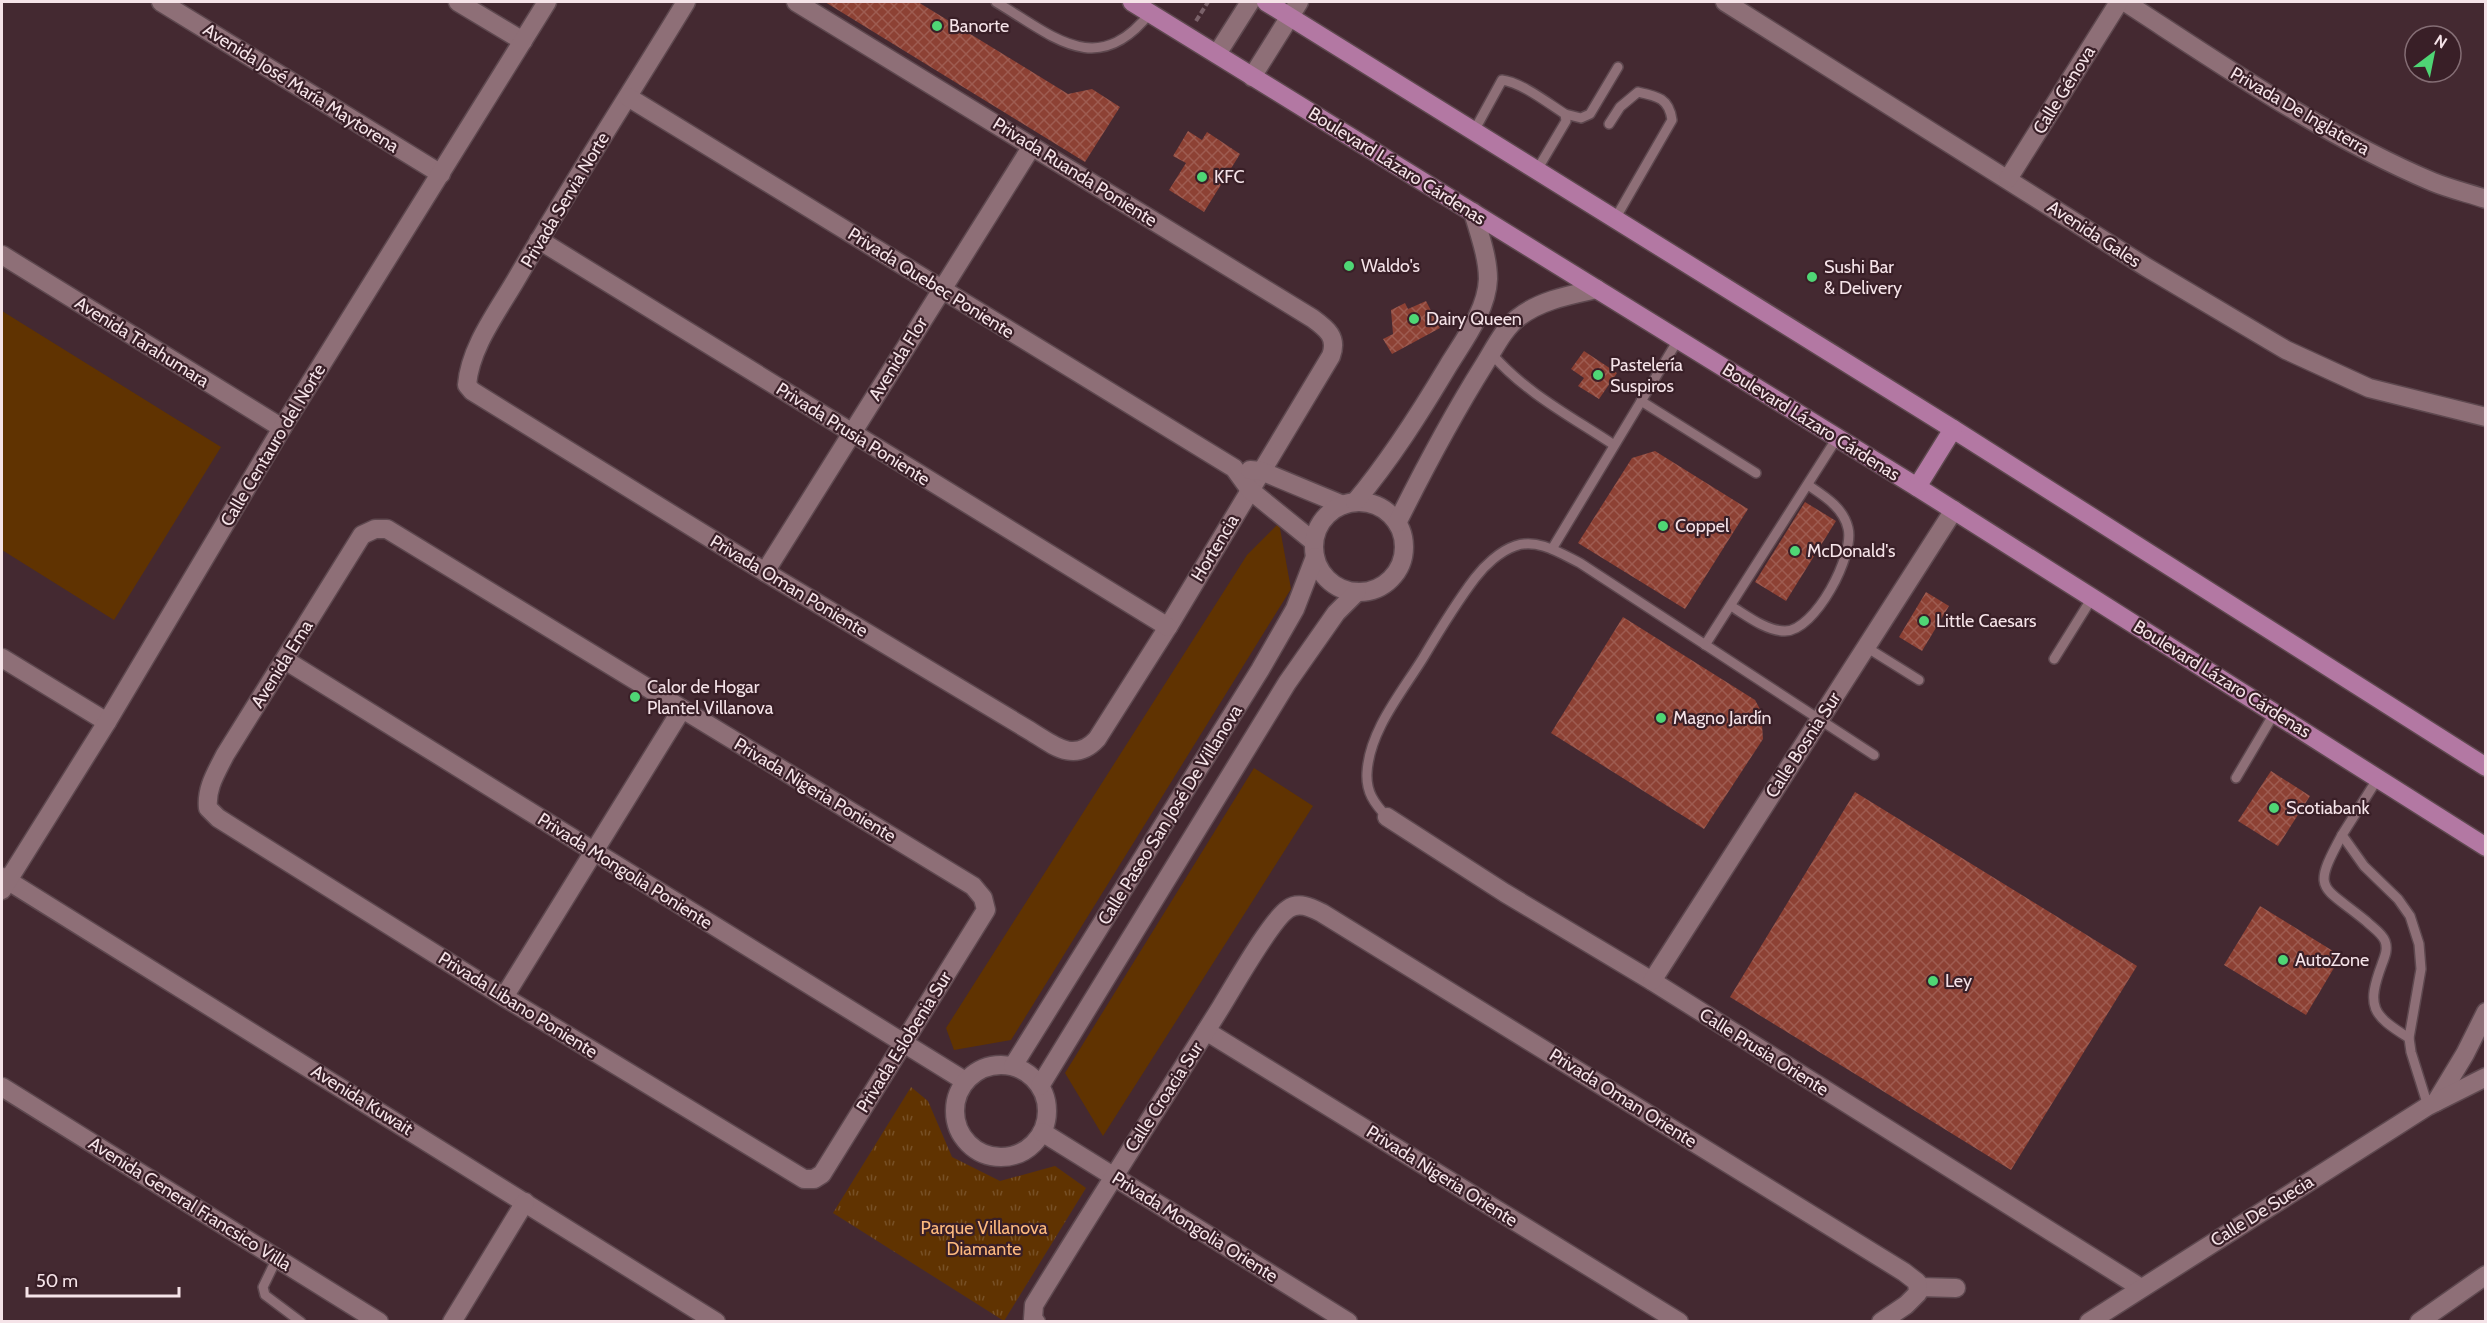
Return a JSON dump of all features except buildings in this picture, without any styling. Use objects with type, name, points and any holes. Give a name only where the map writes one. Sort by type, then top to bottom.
[{"type":"main road","name":"Boulevard Lázaro Cárdenas","points":[[1132,2],[1954,510],[2486,847]]},
{"type":"main road","points":[[1266,2],[1294,9],[1474,131],[1953,429],[2482,764]]},
{"type":"main road","points":[[1917,487],[1953,429]]},
{"type":"street","name":"Avenida José María Maytorena","points":[[160,2],[441,174]]},
{"type":"street","points":[[458,2],[523,41]]},
{"type":"street","name":"Calle Centauro del Norte","points":[[3,883],[107,722],[282,428],[548,2]]},
{"type":"street","name":"Privada Servia Norte","points":[[483,399],[467,385],[468,370],[485,333],[539,240],[686,2]]},
{"type":"street","name":"Privada Ruanda Poniente","points":[[796,2],[1322,325],[1333,338],[1334,347],[1331,356]]},
{"type":"street","points":[[1217,54],[1250,2]]},
{"type":"street","name":"Avenida Gales","points":[[1725,2],[2146,267],[2286,350],[2369,388],[2486,417]]},
{"type":"street","name":"Calle Génova","points":[[2008,179],[2119,2]]},
{"type":"street","name":"Privada De Inglaterra","points":[[2125,2],[2250,83],[2379,157],[2435,183],[2486,199]]},
{"type":"street","points":[[1252,77],[1294,9]]},
{"type":"street","name":"Privada Quebec Poniente","points":[[628,97],[1234,468],[1250,490],[1314,550]]},
{"type":"street","name":"Avenida Flor","points":[[765,572],[1032,146]]},
{"type":"street","points":[[1349,503],[1379,507],[1397,523],[1404,542],[1404,551],[1398,570],[1392,578],[1376,589],[1357,592],[1341,588],[1327,579],[1314,550],[1321,522],[1330,512],[1349,503],[1414,423],[1467,336],[1485,297],[1488,279],[1486,258],[1473,212]]},
{"type":"street","name":"Privada Prusia Poniente","points":[[539,240],[1168,627]]},
{"type":"street","name":"Avenida Tarahumara","points":[[2,255],[282,428]]},
{"type":"street","points":[[1397,523],[1428,462],[1491,353],[1517,318],[1537,306],[1563,297],[1597,290]]},
{"type":"street","name":"Hortencia","points":[[1097,739],[1168,627],[1331,356]]},
{"type":"street","name":"Privada Oman Poniente","points":[[483,399],[765,572],[1056,746],[1069,752],[1077,752],[1088,749],[1097,739]]},
{"type":"street","name":"Privada Quebec Poniente","points":[[1234,468],[1261,471],[1349,503]]},
{"type":"street","name":"Calle Bosnia Sur","points":[[1652,981],[1954,510]]},
{"type":"street","name":"Avenida Ema","points":[[218,818],[208,808],[207,796],[213,778],[362,535],[375,529],[387,529]]},
{"type":"street","name":"Privada Nigeria Poniente","points":[[387,529],[973,886],[983,898],[986,910]]},
{"type":"street","name":"Calle Paseo San José De Villanova","points":[[1013,1066],[1181,798],[1295,609],[1314,550]]},
{"type":"street","name":"Calle Paseo San José De Villanova","points":[[1040,1086],[1206,813],[1320,634],[1340,608],[1357,592]]},
{"type":"street","points":[[2,658],[107,722]]},
{"type":"street","name":"Privada Mongolia Poniente","points":[[285,660],[965,1081]]},
{"type":"street","points":[[504,997],[682,709]]},
{"type":"street","points":[[1181,798],[1206,813]]},
{"type":"street","name":"Calle Prusia Oriente","points":[[1387,817],[1505,893],[1652,981],[2141,1288]]},
{"type":"street","name":"Privada Libano Poniente","points":[[218,818],[504,997],[804,1179],[814,1179],[822,1174]]},
{"type":"street","name":"Avenida Kuwait","points":[[3,883],[525,1202],[716,1322]]},
{"type":"street","name":"Calle Croacia Sur","points":[[1036,1322],[1033,1319],[1034,1305],[1257,950],[1287,909],[1297,905],[1308,906],[1322,913]]},
{"type":"street","name":"Privada Eslobenia Sur","points":[[822,1174],[986,910]]},
{"type":"street","name":"Privada Oman Oriente","points":[[1322,913],[1904,1272],[1917,1282],[1919,1287]]},
{"type":"street","name":"Calle De Suecia","points":[[2432,1104],[2465,1054],[2486,1012]]},
{"type":"street","name":"Privada Nigeria Oriente","points":[[1206,1031],[1679,1322]]},
{"type":"street","points":[[987,1066],[1013,1066],[1032,1077],[1040,1086],[1047,1115],[1042,1132],[1034,1143],[1014,1155],[1002,1157],[979,1152],[970,1145],[957,1126],[955,1102],[965,1081],[987,1066]]},
{"type":"street","name":"Calle De Suecia","points":[[2090,1322],[2432,1104],[2486,1077]]},
{"type":"street","name":"Avenida General Francsico Villa","points":[[2,1087],[377,1321]]},
{"type":"street","name":"Privada Mongolia Oriente","points":[[1042,1132],[1348,1322]]},
{"type":"street","points":[[452,1322],[525,1202]]},
{"type":"street","points":[[2419,1322],[2486,1275]]},
{"type":"street","points":[[1881,1322],[1906,1305],[1918,1293],[1919,1287],[1956,1288]]},
{"type":"lane","points":[[996,2],[1057,38],[1096,50],[1127,37],[1150,13]]},
{"type":"lane","points":[[1474,131],[1502,80],[1514,83],[1565,114],[1581,118],[1590,114],[1618,67]]},
{"type":"lane","points":[[1610,124],[1620,106],[1638,92],[1657,96],[1670,108],[1672,120],[1615,219]]},
{"type":"lane","points":[[1537,170],[1566,121],[1565,114]]},
{"type":"lane","points":[[1552,549],[1678,340]]},
{"type":"lane","points":[[1491,353],[1512,375],[1614,445]]},
{"type":"lane","points":[[1641,400],[1756,473]]},
{"type":"lane","points":[[1705,645],[1837,438]]},
{"type":"lane","points":[[1731,606],[1758,622],[1785,631],[1800,627],[1821,602],[1846,556],[1850,538],[1843,515],[1834,504],[1808,485]]},
{"type":"lane","points":[[1387,817],[1373,803],[1368,788],[1370,755],[1383,722],[1476,576],[1496,558],[1515,546],[1533,544],[1552,549],[1580,563],[1874,755]]},
{"type":"lane","points":[[2054,659],[2092,598]]},
{"type":"lane","points":[[1866,647],[1919,680]]},
{"type":"lane","points":[[2236,778],[2275,712]]},
{"type":"lane","points":[[2378,778],[2342,835],[2325,869],[2323,878],[2325,888],[2369,924],[2385,941],[2386,952],[2376,981],[2375,1008],[2380,1018],[2409,1038]]},
{"type":"lane","points":[[2342,835],[2364,866],[2398,899],[2410,916],[2419,944],[2421,969],[2409,1038],[2411,1052],[2432,1104]]},
{"type":"lane","points":[[277,1258],[263,1287],[265,1296],[301,1322]]},
{"type":"green space","points":[[2,311],[221,447],[114,620],[2,550]]},
{"type":"green space","points":[[1279,523],[1291,589],[1011,1040],[954,1050],[946,1028],[1247,555]]},
{"type":"green space","points":[[1254,768],[1313,806],[1103,1136],[1065,1073]]},
{"type":"green space","name":"Parque Villanova Diamante","points":[[911,1087],[928,1101],[952,1157],[1000,1181],[1055,1166],[1086,1188],[1004,1321],[833,1213]]},
{"type":"place","name":"Banorte","points":[[937,26]]},
{"type":"place","name":"KFC","points":[[1202,177]]},
{"type":"place","name":"Waldo's","points":[[1349,266]]},
{"type":"place","name":"Sushi Bar & Delivery","points":[[1812,277]]},
{"type":"place","name":"Dairy Queen","points":[[1414,319]]},
{"type":"place","name":"Pastelería Suspiros","points":[[1598,375]]},
{"type":"place","name":"Coppel","points":[[1663,526]]},
{"type":"place","name":"McDonald's","points":[[1795,551]]},
{"type":"place","name":"Little Caesars","points":[[1924,621]]},
{"type":"place","name":"Calor de Hogar Plantel Villanova","points":[[635,697]]},
{"type":"place","name":"Magno Jardín","points":[[1661,718]]},
{"type":"place","name":"Scotiabank","points":[[2274,808]]},
{"type":"place","name":"AutoZone","points":[[2283,960]]},
{"type":"place","name":"Ley","points":[[1933,981]]}]
